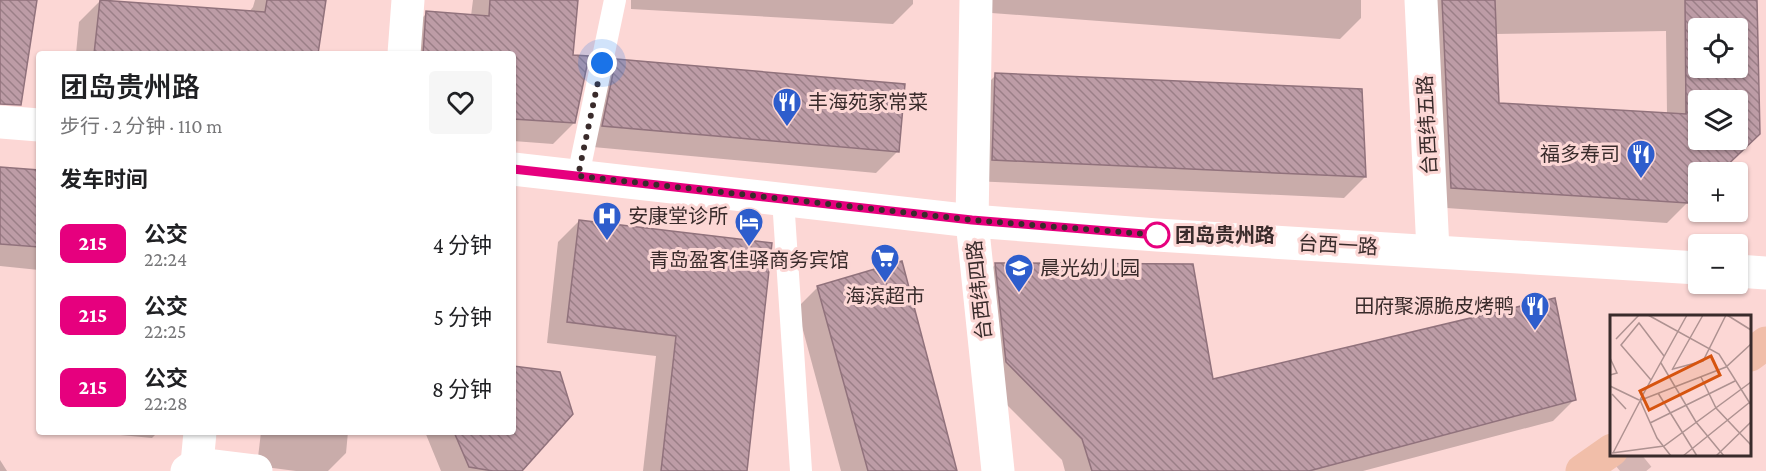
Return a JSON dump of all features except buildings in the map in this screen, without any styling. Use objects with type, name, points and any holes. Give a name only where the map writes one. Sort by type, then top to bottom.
[{"type":"main road","points":[[1751,354],[1766,343]]},
{"type":"main road","points":[[1582,471],[1610,451]]},
{"type":"street","points":[[404,51],[408,0]]},
{"type":"street","name":"台西纬四路","points":[[976,0],[972,220],[998,471]]},
{"type":"street","name":"台西纬五路","points":[[1421,0],[1433,251]]},
{"type":"street","points":[[0,122],[36,125]]},
{"type":"street","name":"台西一路","points":[[516,169],[972,220],[1157,235],[1688,267]]},
{"type":"street","points":[[1748,272],[1766,273]]},
{"type":"street","points":[[199,435],[192,468],[256,471]]},
{"type":"lane","points":[[578,176],[615,0]]},
{"type":"lane","points":[[783,199],[801,471]]},
{"type":"tunnel","points":[[1620,471],[1639,456]]},
{"type":"bus line","name":"215","points":[[516,169],[972,220],[1157,235]]},
{"type":"place","name":"丰海苑家常菜","points":[[787,128]]},
{"type":"place","name":"福多寿司","points":[[1641,180]]},
{"type":"place","name":"团岛贵州路","points":[[1157,235]]},
{"type":"place","name":"安康堂诊所","points":[[607,242]]},
{"type":"place","name":"青岛盈客佳驿商务宾馆","points":[[749,248]]},
{"type":"place","name":"海滨超市","points":[[885,284]]},
{"type":"place","name":"晨光幼儿园","points":[[1019,294]]},
{"type":"place","name":"田府聚源脆皮烤鸭","points":[[1535,332]]},
{"type":"route","points":[[602,63],[578,176],[972,220],[1157,235]]}]
